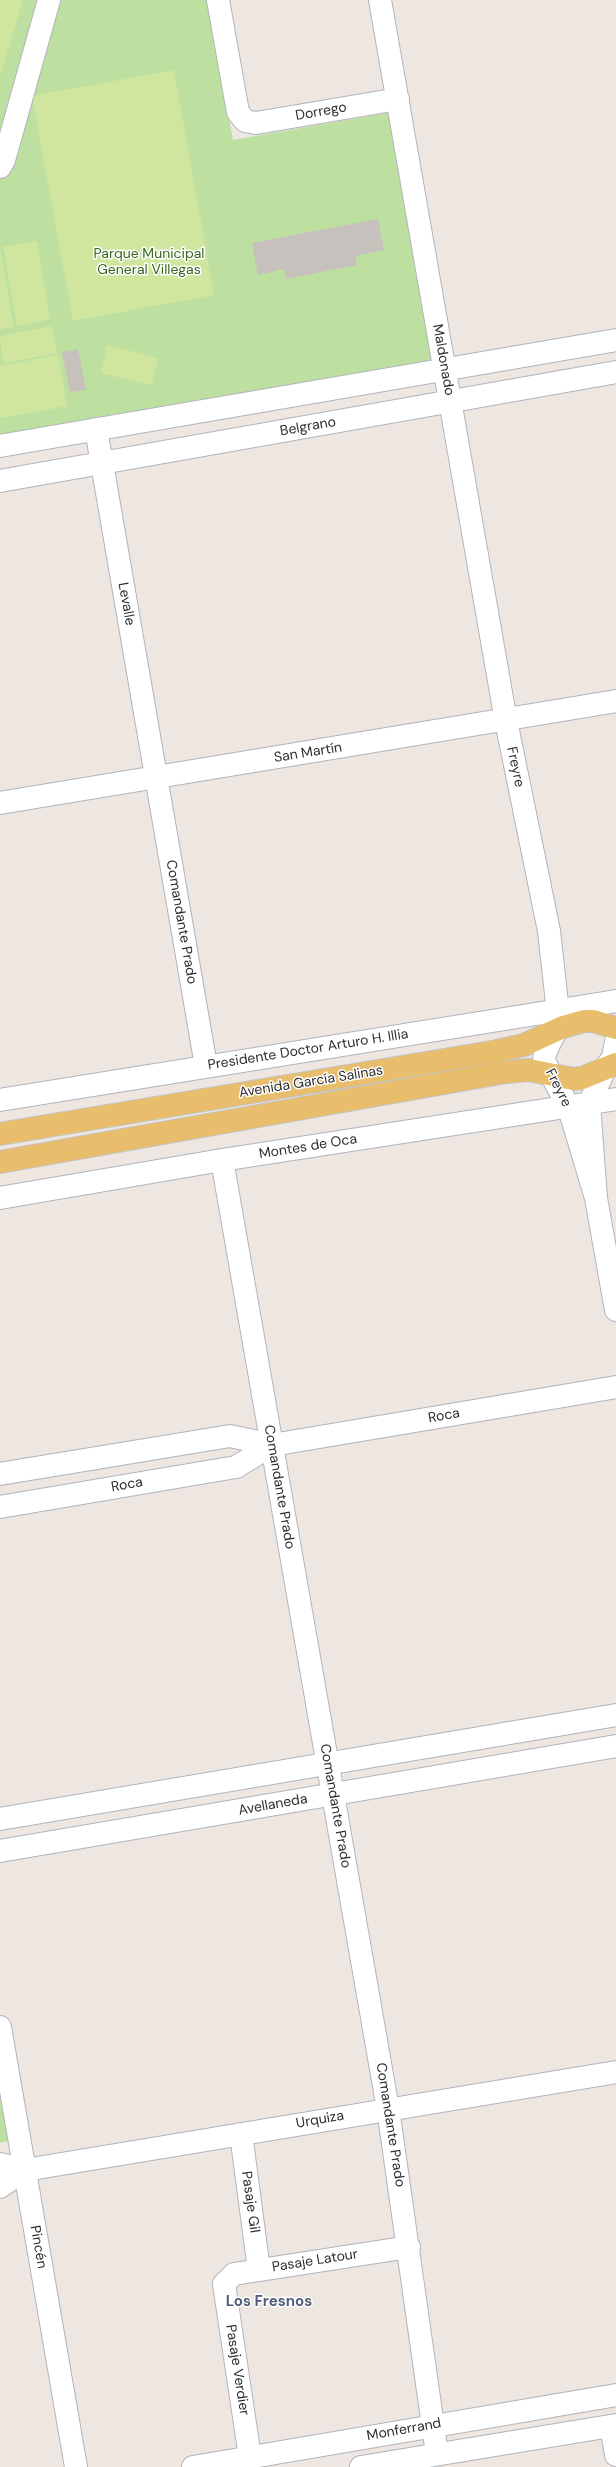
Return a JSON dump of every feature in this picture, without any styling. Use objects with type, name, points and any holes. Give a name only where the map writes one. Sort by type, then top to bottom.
[{"type":"main road","name":"Avenida García Salinas","points":[[0,1134],[492,1052],[524,1045],[557,1021],[593,1021],[615,1035]]},
{"type":"main road","name":"Avenida García Salinas","points":[[0,1162],[506,1072],[529,1070],[573,1079],[592,1076],[610,1066]]},
{"type":"street","points":[[0,167],[4,160],[49,0]]},
{"type":"street","name":"Dorrego","points":[[218,0],[238,112],[245,121],[256,123],[398,99]]},
{"type":"street","name":"Maldonado","points":[[380,0],[506,721]]},
{"type":"street","points":[[0,446],[616,340]]},
{"type":"street","name":"Belgrano","points":[[0,482],[616,372]]},
{"type":"street","name":"Levalle","points":[[96,429],[156,778]]},
{"type":"street","name":"San Martín","points":[[0,803],[506,721],[616,701]]},
{"type":"street","name":"Freyre","points":[[506,721],[549,931],[557,1021],[545,1053],[544,1061],[549,1073],[579,1106],[616,1310]]},
{"type":"street","name":"Comandante Prado","points":[[156,778],[206,1066]]},
{"type":"street","name":"Freyre","points":[[549,931],[576,1000],[609,1022],[615,1035],[613,1057],[610,1066],[579,1106]]},
{"type":"street","name":"Presidente Doctor Arturo H. Illia","points":[[0,1100],[206,1066],[557,1021],[585,1007],[616,1001]]},
{"type":"street","name":"Montes de Oca","points":[[0,1198],[222,1160],[579,1106],[616,1099]]},
{"type":"street","name":"Comandante Prado","points":[[222,1160],[388,2108],[409,2247],[437,2454]]},
{"type":"street","name":"Roca","points":[[0,1474],[230,1436],[272,1445],[616,1387]]},
{"type":"street","name":"Roca","points":[[0,1507],[236,1467],[272,1445]]},
{"type":"street","points":[[0,1819],[616,1715]]},
{"type":"street","name":"Avellaneda","points":[[0,1851],[616,1746]]},
{"type":"street","name":"Pincén","points":[[0,2027],[76,2467]]},
{"type":"street","name":"Urquiza","points":[[0,2164],[25,2170],[388,2108],[616,2072]]},
{"type":"street","name":"Pasaje Gil","points":[[241,2134],[259,2270]]},
{"type":"street","name":"Urquiza","points":[[0,2187],[25,2170]]},
{"type":"street","name":"Pasaje Latour","points":[[224,2284],[234,2274],[409,2247]]},
{"type":"street","name":"Pasaje Verdier","points":[[224,2284],[250,2457]]},
{"type":"street","name":"Monferrand","points":[[193,2467],[616,2394]]},
{"type":"street","points":[[614,2426],[616,2455]]},
{"type":"street","name":"Monferrand","points":[[361,2467],[614,2426]]},
{"type":"green space","name":"Parque Municipal General Villegas","points":[[0,0],[208,0],[233,140],[392,112],[435,364],[0,438]]},
{"type":"green space","points":[[0,0],[23,0],[0,77]]},
{"type":"green space","points":[[174,70],[214,295],[73,321],[32,96]]},
{"type":"green space","points":[[37,241],[50,319],[17,326],[3,247]]},
{"type":"green space","points":[[0,248],[14,327],[0,329]]},
{"type":"green space","points":[[52,326],[57,353],[3,363],[0,336]]},
{"type":"green space","points":[[107,345],[158,358],[152,385],[101,373]]},
{"type":"green space","points":[[58,355],[67,406],[0,418],[0,366]]},
{"type":"green space","points":[[0,2096],[8,2141],[0,2143]]},
{"type":"building","points":[[378,219],[384,250],[355,256],[357,265],[286,279],[284,269],[258,275],[252,243]]},
{"type":"building","points":[[78,349],[86,390],[70,392],[62,352]]},
{"type":"district","name":"Los Fresnos","points":[[269,2302]]}]
